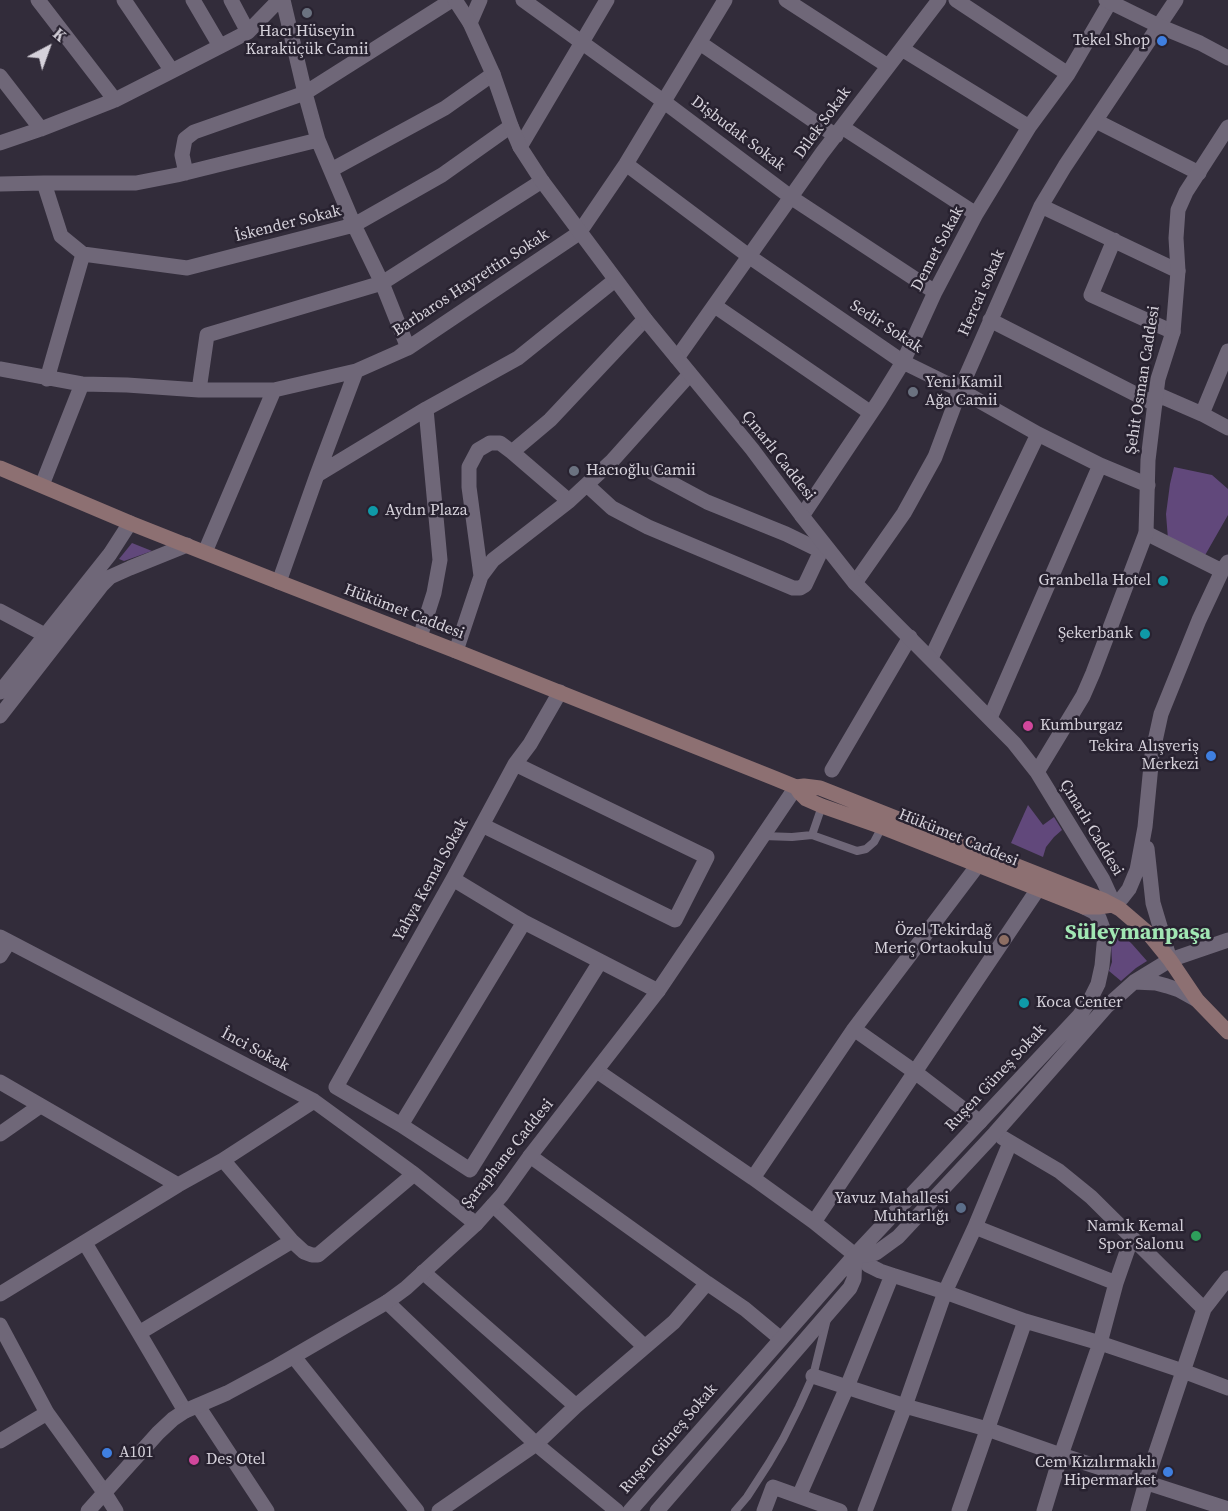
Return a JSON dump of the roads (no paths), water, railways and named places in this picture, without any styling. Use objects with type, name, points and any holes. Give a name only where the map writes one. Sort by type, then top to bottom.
[{"type":"main road","name":"Hükümet Caddesi","points":[[0,468],[130,523],[796,787],[820,788],[978,865],[1038,889],[1084,907],[1114,904]]},
{"type":"main road","name":"Hükümet Caddesi","points":[[796,787],[806,799],[822,806],[885,821],[1114,904],[1148,933],[1170,960],[1197,1000],[1228,1032]]},
{"type":"street","points":[[38,0],[115,100]]},
{"type":"street","points":[[124,0],[172,71]]},
{"type":"street","points":[[193,0],[220,46]]},
{"type":"street","points":[[231,0],[248,32]]},
{"type":"street","points":[[0,143],[115,100],[172,71],[248,32],[281,0],[318,140],[354,225],[382,283],[408,348]]},
{"type":"street","points":[[186,173],[182,155],[185,140],[194,132],[305,93],[453,0]]},
{"type":"street","name":"Çınarlı Caddesi","points":[[453,0],[470,23],[493,74],[520,147],[579,233],[645,319],[752,449],[802,516],[824,550],[1014,743],[1037,772],[1103,880],[1114,904]]},
{"type":"street","points":[[470,23],[480,0]]},
{"type":"street","name":"Dişbudak Sokak","points":[[523,0],[792,198],[935,292]]},
{"type":"street","points":[[520,147],[607,0]]},
{"type":"street","points":[[579,233],[626,164],[725,0]]},
{"type":"street","points":[[786,0],[888,66]]},
{"type":"street","name":"Dilek Sokak","points":[[678,358],[839,132],[939,0]]},
{"type":"street","points":[[957,0],[1068,74]]},
{"type":"street","name":"Hercai sokak","points":[[855,583],[904,513],[935,457],[960,390],[1041,206],[1065,166],[1176,0]]},
{"type":"street","points":[[1108,1],[1228,58]]},
{"type":"street","name":"Demet Sokak","points":[[802,516],[903,362],[935,292],[976,214],[1029,127],[1068,74],[1108,1]]},
{"type":"street","points":[[700,43],[839,132],[976,214]]},
{"type":"street","points":[[902,49],[1029,127]]},
{"type":"street","points":[[331,170],[445,108],[493,74]]},
{"type":"street","points":[[0,76],[41,129]]},
{"type":"street","points":[[1096,121],[1199,173]]},
{"type":"street","name":"İskender Sokak","points":[[83,254],[187,268],[354,225],[442,175],[511,126]]},
{"type":"street","name":"Şehit Osman Caddesi","points":[[1037,772],[1083,696],[1146,533],[1148,460],[1158,379],[1173,332],[1178,271],[1176,238],[1178,210],[1186,192],[1228,127]]},
{"type":"street","points":[[0,184],[136,183],[318,140]]},
{"type":"street","name":"Sedir Sokak","points":[[626,164],[750,256],[903,362],[960,390],[1038,434],[1100,465],[1148,485]]},
{"type":"street","points":[[199,390],[207,335],[382,283],[542,181]]},
{"type":"street","points":[[44,183],[61,236],[83,254],[47,379]]},
{"type":"street","points":[[1041,206],[1178,271]]},
{"type":"street","name":"Barbaros Hayrettin Sokak","points":[[0,369],[82,384],[199,390],[273,390],[356,371],[408,348],[579,233]]},
{"type":"street","points":[[1114,240],[1090,295],[1173,332]]},
{"type":"street","points":[[317,475],[426,409],[518,358],[615,280]]},
{"type":"street","points":[[715,306],[871,413]]},
{"type":"street","points":[[512,452],[550,420],[645,319]]},
{"type":"street","points":[[990,320],[1156,399],[1202,414],[1228,428]]},
{"type":"street","points":[[1202,414],[1228,351]]},
{"type":"street","points":[[279,582],[356,371]]},
{"type":"street","points":[[456,651],[481,576],[493,560],[587,485],[612,461],[690,374]]},
{"type":"street","points":[[42,485],[82,384]]},
{"type":"street","points":[[205,552],[273,390]]},
{"type":"street","points":[[420,637],[434,593],[440,560],[426,409]]},
{"type":"street","points":[[931,658],[1038,434]]},
{"type":"street","points":[[481,576],[469,487],[469,466],[478,450],[490,443],[500,443],[569,501]]},
{"type":"street","points":[[990,718],[1100,465]]},
{"type":"street","points":[[587,485],[612,508],[648,527],[793,588],[805,585],[824,550],[707,502],[653,473]]},
{"type":"street","points":[[0,716],[130,523]]},
{"type":"street","points":[[1114,904],[1129,889],[1137,870],[1146,827],[1152,755],[1161,714],[1186,650],[1225,566],[1146,533]]},
{"type":"street","points":[[0,692],[110,578],[187,545]]},
{"type":"street","points":[[0,611],[50,640]]},
{"type":"street","points":[[832,770],[910,637]]},
{"type":"street","name":"Yahya Kemal Sokak","points":[[401,1125],[336,1087],[453,879],[514,764],[530,744],[560,692]]},
{"type":"street","points":[[482,825],[675,920],[707,857],[514,764]]},
{"type":"street","name":"Şaraphane Caddesi","points":[[88,1511],[172,1419],[294,1357],[387,1302],[406,1288],[476,1224],[493,1206],[530,1155],[658,992],[796,787]]},
{"type":"street","points":[[1146,827],[1151,896],[1170,960]]},
{"type":"street","points":[[753,1178],[854,1029],[978,865]]},
{"type":"street","points":[[453,879],[524,922],[658,992]]},
{"type":"street","points":[[814,1222],[1038,889]]},
{"type":"street","name":"Ruşen Güneş Sokak","points":[[630,1511],[855,1255],[1079,1016],[1098,984],[1105,934],[1099,918],[1094,912],[1084,907]]},
{"type":"street","points":[[524,922],[401,1125],[470,1170],[600,962]]},
{"type":"street","points":[[0,956],[4,939]]},
{"type":"street","name":"İnci Sokak","points":[[4,939],[314,1101],[414,1174],[476,1224]]},
{"type":"street","name":"Ruşen Güneş Sokak","points":[[855,1255],[876,1253],[898,1237],[995,1133],[1106,1007],[1134,982],[1170,960],[1224,946]]},
{"type":"street","points":[[1134,982],[1167,986],[1197,1000]]},
{"type":"street","points":[[854,1029],[995,1133],[1059,1171],[1091,1197],[1204,1309]]},
{"type":"street","points":[[597,1071],[753,1178],[855,1255],[854,1279],[850,1288],[657,1511]]},
{"type":"street","points":[[0,1082],[178,1185]]},
{"type":"street","points":[[0,1294],[223,1160],[314,1101]]},
{"type":"street","points":[[0,1134],[40,1106]]},
{"type":"street","points":[[865,1511],[945,1292],[1010,1143]]},
{"type":"street","points":[[530,1155],[745,1309],[781,1339]]},
{"type":"street","points":[[223,1160],[292,1241],[304,1252],[312,1255],[318,1255],[414,1174]]},
{"type":"street","points":[[493,1206],[645,1347]]},
{"type":"street","points":[[975,1227],[1116,1283]]},
{"type":"street","points":[[1044,1511],[1100,1343],[1116,1283],[1132,1237]]},
{"type":"street","points":[[139,1333],[292,1241]]},
{"type":"street","points":[[85,1243],[139,1333],[267,1511]]},
{"type":"street","points":[[868,1265],[1025,1321],[1100,1343],[1228,1388]]},
{"type":"street","points":[[423,1272],[576,1406]]},
{"type":"street","points":[[799,1496],[847,1387],[892,1275]]},
{"type":"street","points":[[1138,1511],[1204,1309],[1228,1278]]},
{"type":"street","points":[[440,1511],[536,1444],[576,1406],[674,1323],[707,1283]]},
{"type":"street","points":[[387,1302],[536,1444],[616,1511]]},
{"type":"street","points":[[959,1511],[1025,1321]]},
{"type":"street","points":[[0,1325],[47,1413],[117,1511]]},
{"type":"street","points":[[294,1357],[417,1511]]},
{"type":"street","points":[[813,1376],[905,1406],[987,1429],[1228,1509]]},
{"type":"street","points":[[0,1441],[47,1413]]},
{"type":"street","points":[[764,1511],[773,1487],[840,1511]]},
{"type":"lane","points":[[812,835],[822,806]]},
{"type":"lane","points":[[763,837],[812,835],[857,851],[866,849],[874,842],[885,821]]},
{"type":"lane","points":[[735,1511],[752,1489],[783,1439],[813,1376],[829,1313]]},
{"type":"place","name":"Hacı Hüseyin Karaküçük Camii","points":[[307,13]]},
{"type":"place","name":"Tekel Shop","points":[[1162,41]]},
{"type":"place","name":"Yeni Kamil Ağa Camii","points":[[913,392]]},
{"type":"place","name":"Hacıoğlu Camii","points":[[574,471]]},
{"type":"place","name":"Aydın Plaza","points":[[373,511]]},
{"type":"place","name":"Granbella Hotel","points":[[1163,581]]},
{"type":"place","name":"Şekerbank","points":[[1145,634]]},
{"type":"place","name":"Kumburgaz","points":[[1028,726]]},
{"type":"place","name":"Tekira Alışveriş Merkezi","points":[[1211,756]]},
{"type":"place","name":"Özel Tekirdağ Meriç Ortaokulu","points":[[1004,940]]},
{"type":"place","name":"Koca Center","points":[[1024,1003]]},
{"type":"place","name":"Yavuz Mahallesi Muhtarlığı","points":[[961,1208]]},
{"type":"place","name":"Namık Kemal Spor Salonu","points":[[1196,1236]]},
{"type":"place","name":"A101","points":[[107,1453]]},
{"type":"place","name":"Des Otel","points":[[194,1460]]},
{"type":"place","name":"Cem Kızılırmaklı Hipermarket","points":[[1168,1472]]},
{"type":"district","name":"Süleymanpaşa","points":[[1138,933]]}]
